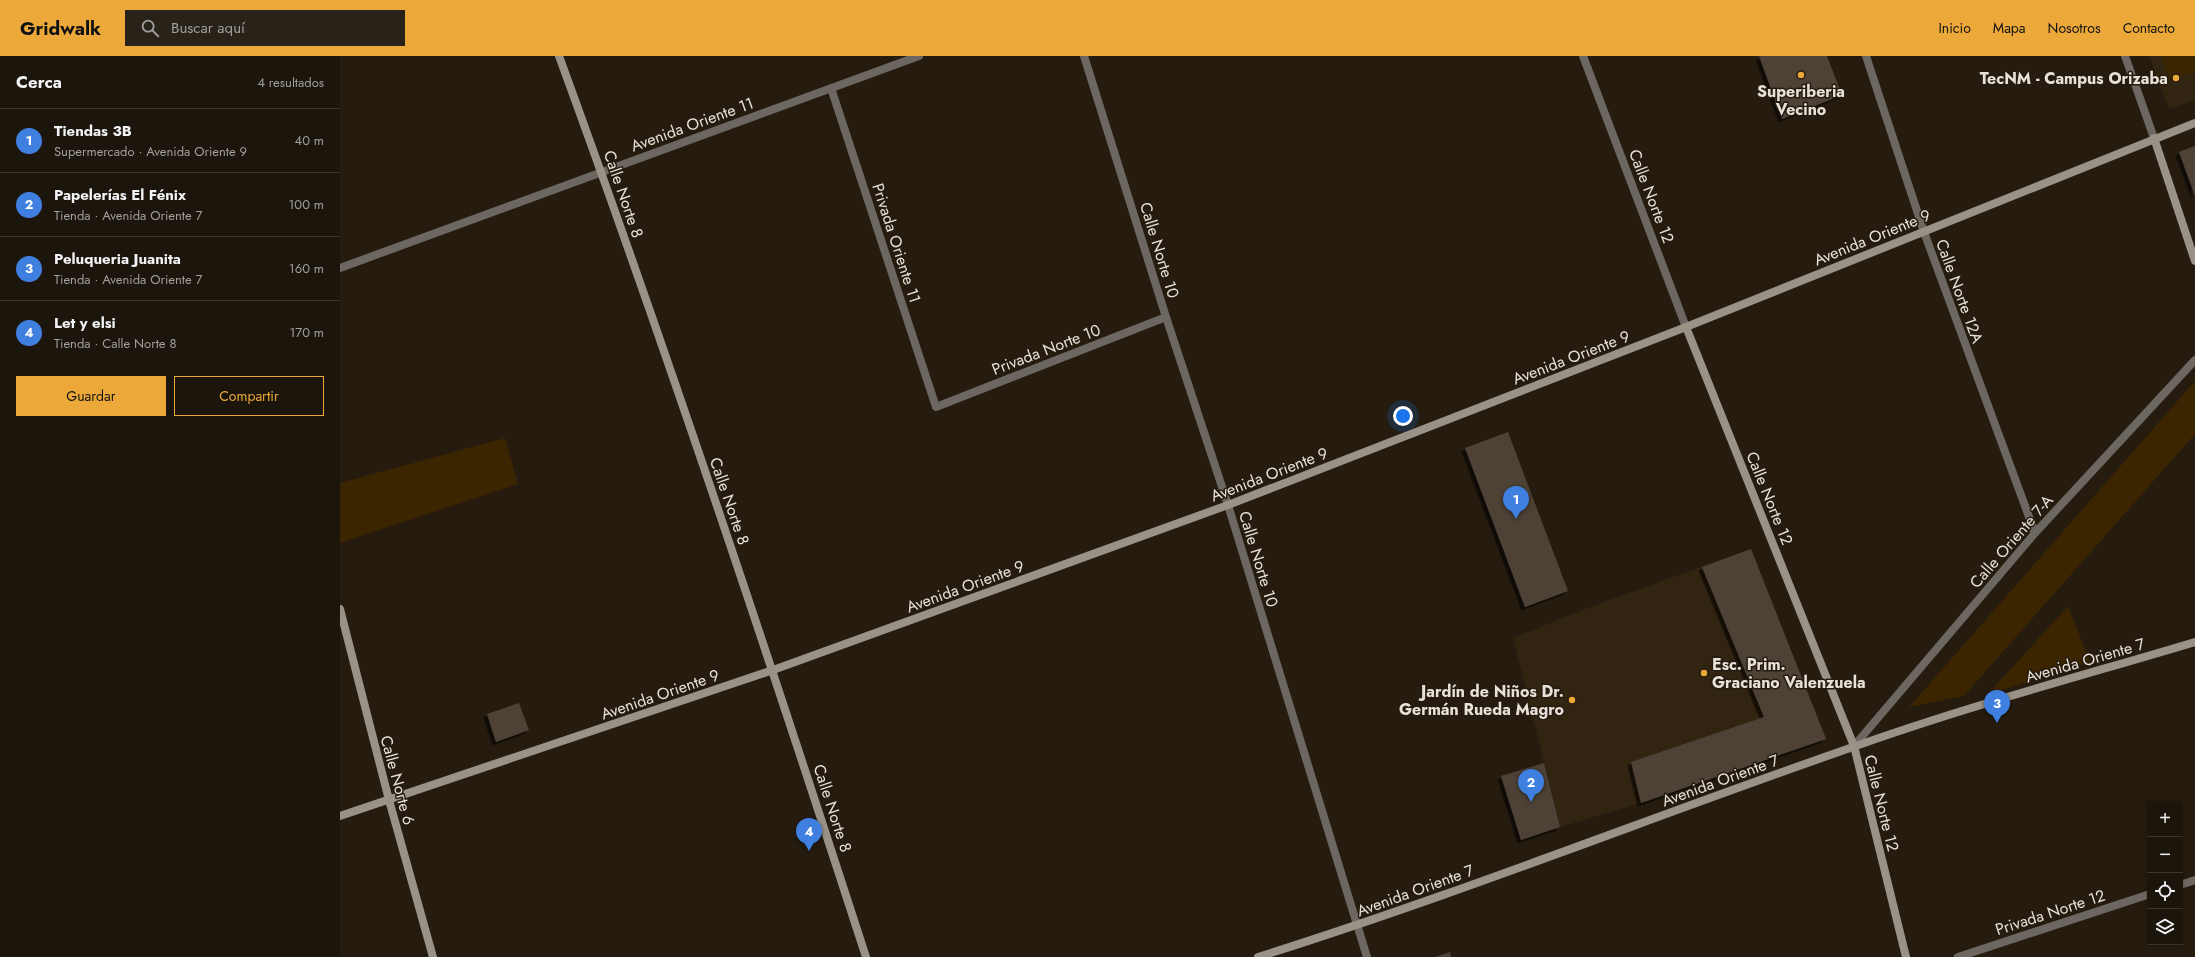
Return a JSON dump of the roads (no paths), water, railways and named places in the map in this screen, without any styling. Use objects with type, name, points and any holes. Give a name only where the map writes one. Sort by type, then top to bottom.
[{"type":"street","name":"Calle Norte 8","points":[[559,56],[602,171],[773,670],[866,957]]},
{"type":"street","name":"Avenida Oriente 11","points":[[340,268],[919,56]]},
{"type":"street","name":"Calle Norte 10","points":[[1084,56],[1166,317],[1228,506],[1366,957]]},
{"type":"street","name":"Calle Norte 12","points":[[1583,56],[1686,327],[1854,746],[1906,957]]},
{"type":"street","name":"Calle Norte 12A","points":[[1866,56],[1924,232],[2035,533]]},
{"type":"street","points":[[2125,56],[2195,261]]},
{"type":"street","name":"Privada Oriente 11","points":[[831,88],[936,407]]},
{"type":"street","name":"Avenida Oriente 9","points":[[340,816],[773,670],[1228,506],[1686,327],[2154,138],[2195,123]]},
{"type":"street","name":"Privada Norte 10","points":[[936,407],[1166,317]]},
{"type":"street","name":"Calle Oriente 7-A","points":[[1854,746],[2035,533],[2195,360]]},
{"type":"street","name":"Calle Norte 6","points":[[340,609],[389,800],[433,957]]},
{"type":"street","name":"Avenida Oriente 7","points":[[1258,957],[1357,926],[1854,746],[1964,710],[2195,642]]},
{"type":"street","points":[[2183,884],[2195,880]]},
{"type":"street","name":"Privada Norte 12","points":[[1958,957],[2147,895]]},
{"type":"place","name":"Superiberia Vecino","points":[[1801,75]]},
{"type":"place","name":"TecNM - Campus Orizaba","points":[[2176,78]]},
{"type":"place","name":"Tiendas 3B","points":[[1516,519]]},
{"type":"place","name":"Esc. Prim. Graciano Valenzuela","points":[[1704,673]]},
{"type":"place","name":"Jardín de Niños Dr. Germán Rueda Magro","points":[[1572,700]]},
{"type":"place","name":"Peluqueria Juanita","points":[[1997,723]]},
{"type":"place","name":"Papelerías El Fénix","points":[[1531,802]]},
{"type":"place","name":"Let y elsi","points":[[809,851]]}]
